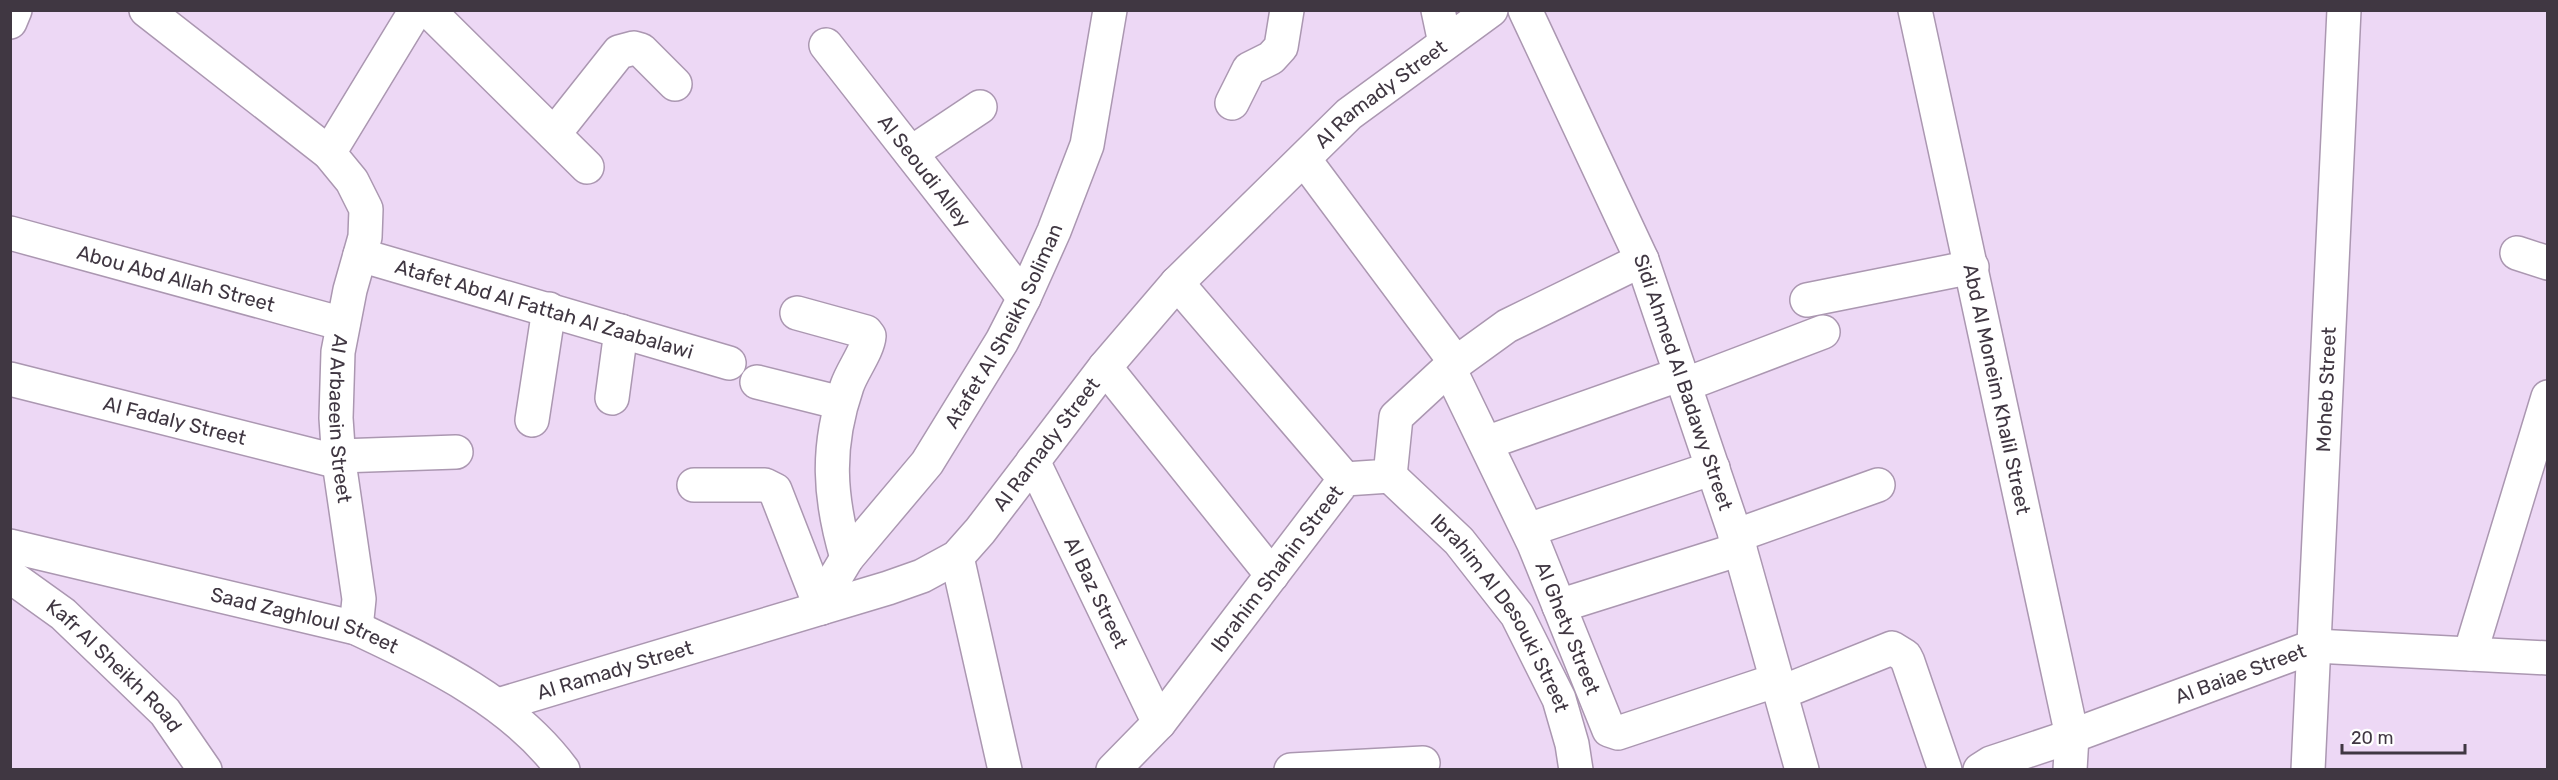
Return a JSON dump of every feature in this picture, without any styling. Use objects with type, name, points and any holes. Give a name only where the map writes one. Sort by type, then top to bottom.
[{"type":"street","points":[[10,22],[15,10]]},
{"type":"street","name":"Al Arbaeein Street","points":[[146,10],[329,153],[352,181],[366,209],[365,237],[338,351],[336,418],[339,459],[358,599],[356,628]]},
{"type":"street","points":[[329,153],[416,10]]},
{"type":"street","points":[[428,10],[587,167]]},
{"type":"street","name":"Atafet Al Sheikh Soliman","points":[[821,608],[834,578],[847,558],[927,463],[1002,341],[1024,298],[1054,231],[1087,145],[1110,10]]},
{"type":"street","points":[[1232,103],[1249,69],[1271,58],[1281,47],[1287,10]]},
{"type":"street","points":[[1438,10],[1445,43]]},
{"type":"street","name":"Al Ramady Street","points":[[498,705],[922,576],[957,557],[980,531],[1105,367],[1177,283],[1349,114],[1491,10]]},
{"type":"street","name":"Sidi Ahmed Al Badawy Street","points":[[1525,10],[1642,260],[1738,543],[1802,770]]},
{"type":"street","name":"Abd Al Moneim Khalil Street","points":[[1915,10],[2072,736],[2070,770]]},
{"type":"street","name":"Moheb Street","points":[[2308,770],[2344,10]]},
{"type":"street","name":"Al Seoudi Alley","points":[[826,45],[1024,298]]},
{"type":"street","points":[[554,134],[619,52],[634,48],[641,50],[675,84]]},
{"type":"street","points":[[910,153],[980,107]]},
{"type":"street","name":"Al Ghety Street","points":[[1304,159],[1452,365],[1528,530],[1607,727],[1615,733],[1779,686]]},
{"type":"street","name":"Abou Abd Allah Street","points":[[10,233],[343,324]]},
{"type":"street","name":"Atafet Abd Al Fattah Al Zaabalawi","points":[[360,255],[729,363]]},
{"type":"street","points":[[1390,476],[1396,417],[1452,365],[1507,326],[1642,260]]},
{"type":"street","points":[[1807,300],[1972,267]]},
{"type":"street","points":[[1177,283],[1345,479]]},
{"type":"street","points":[[532,420],[549,309]]},
{"type":"street","points":[[797,313],[868,333],[868,340],[851,373],[841,403],[832,446],[831,484],[836,521],[847,558]]},
{"type":"street","points":[[612,398],[621,331]]},
{"type":"street","points":[[1486,442],[1823,332]]},
{"type":"street","points":[[1105,367],[1272,575]]},
{"type":"street","name":"Al Fadaly Street","points":[[10,379],[339,459],[456,452]]},
{"type":"street","points":[[757,382],[841,403]]},
{"type":"street","points":[[2470,654],[2547,397]]},
{"type":"street","name":"Al Baz Street","points":[[1033,461],[1158,723]]},
{"type":"street","points":[[1528,530],[1713,468]]},
{"type":"street","name":"Ibrahim Shahin Street","points":[[1113,770],[1158,723],[1345,479],[1390,476]]},
{"type":"street","name":"Ibrahim Al Desouki Street","points":[[1390,476],[1459,541],[1517,615],[1559,699],[1572,744],[1576,770]]},
{"type":"street","points":[[1559,606],[1738,543],[1878,484]]},
{"type":"street","points":[[694,485],[765,485],[775,490],[821,608]]},
{"type":"street","name":"Saad Zaghloul Street","points":[[10,546],[356,628],[409,653],[498,705],[548,748],[563,770]]},
{"type":"street","points":[[957,557],[1005,770]]},
{"type":"street","name":"Kafr Al Sheikh Road","points":[[10,576],[63,614],[165,712],[205,770]]},
{"type":"street","name":"Al Baiae Street","points":[[1980,770],[1991,763],[2072,736],[2315,646],[2547,658]]},
{"type":"street","points":[[1779,686],[1892,648],[1899,651],[1908,662],[1945,770]]},
{"type":"street","points":[[1291,770],[1408,766]]}]
